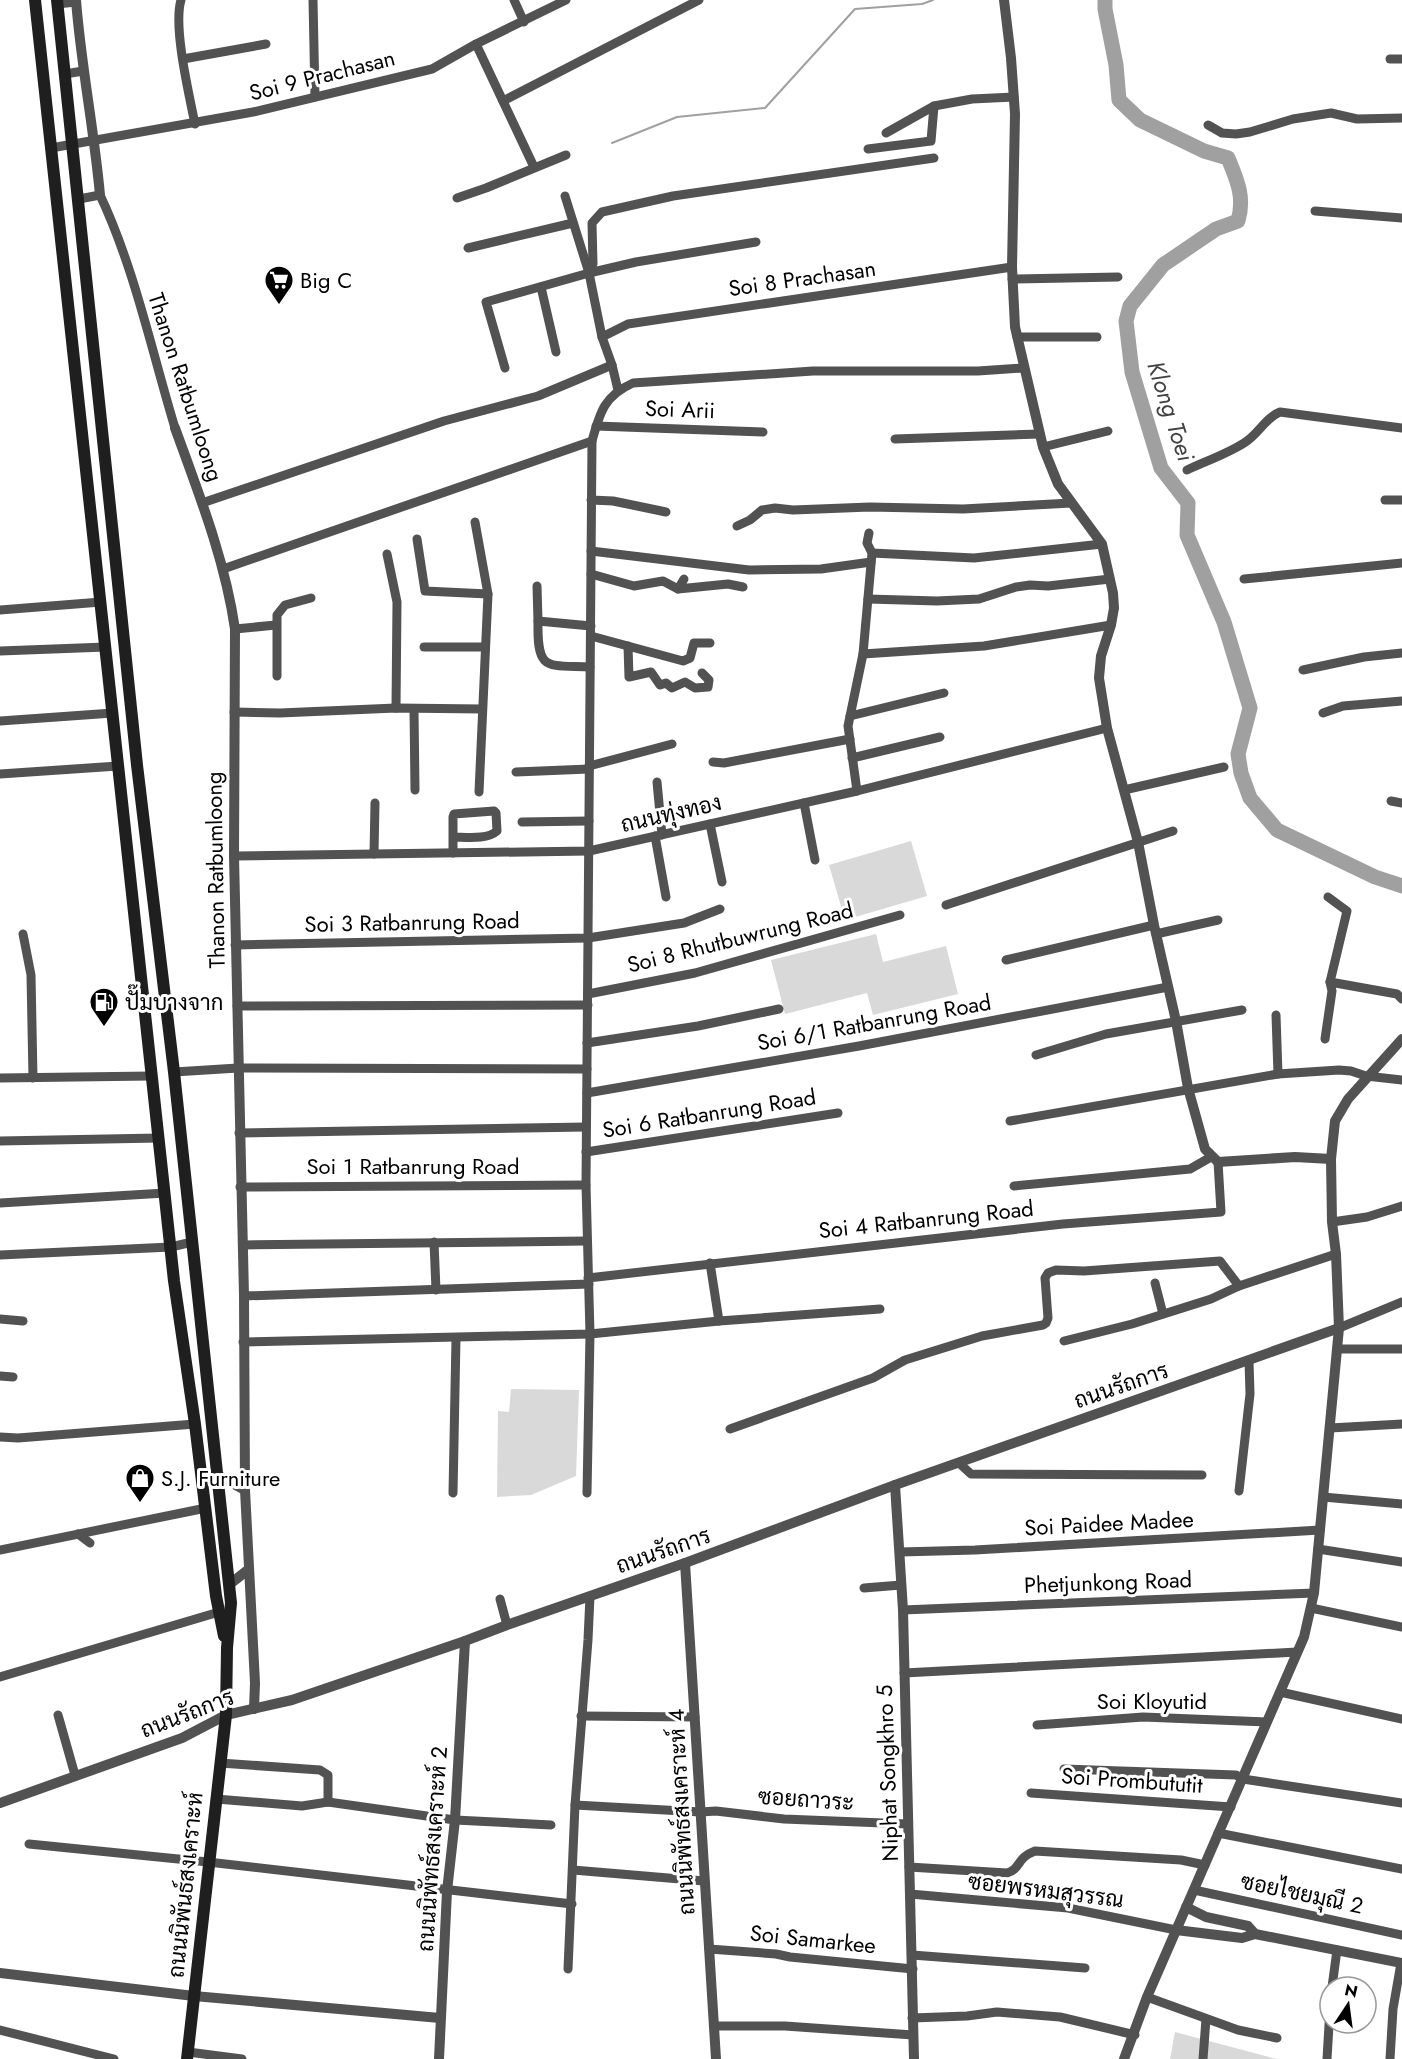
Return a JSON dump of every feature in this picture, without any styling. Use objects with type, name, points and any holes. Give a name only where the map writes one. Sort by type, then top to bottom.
[{"type":"main road","points":[[35,0],[171,1247],[219,1612],[227,1648]]},
{"type":"main road","points":[[57,2],[137,765],[219,1476],[231,1603],[227,1648]]},
{"type":"main road","points":[[118,766],[137,765]]},
{"type":"main road","name":"ถนนนิพันธ์สงเคราะห์","points":[[187,2055],[226,1715],[227,1648]]},
{"type":"street","points":[[181,0],[180,28],[183,59],[195,124]]},
{"type":"street","points":[[313,0],[315,97]]},
{"type":"street","points":[[514,0],[524,22]]},
{"type":"street","name":"Soi 9 Prachasan","points":[[51,148],[253,112],[432,69],[476,44],[566,0]]},
{"type":"street","points":[[503,101],[699,0]]},
{"type":"street","points":[[1004,0],[1014,97],[1012,279],[1017,337],[1039,434],[1058,484],[1102,543],[1114,608],[1112,625],[1101,656],[1098,678],[1107,728],[1138,842],[1188,1088],[1205,1149],[1214,1160]]},
{"type":"street","points":[[57,2],[76,1],[83,71],[95,141],[100,195],[78,198]]},
{"type":"street","points":[[183,59],[266,44]]},
{"type":"street","points":[[476,44],[534,167]]},
{"type":"street","points":[[1390,59],[1402,59]]},
{"type":"street","points":[[65,74],[83,71]]},
{"type":"street","points":[[886,134],[934,106],[972,99],[1014,97]]},
{"type":"street","points":[[868,149],[931,141],[934,106]]},
{"type":"street","points":[[1208,125],[1222,133],[1236,134],[1293,119],[1331,114],[1357,119],[1402,118]]},
{"type":"street","points":[[457,198],[566,155]]},
{"type":"street","points":[[589,273],[593,264],[592,223],[602,212],[673,196],[934,158]]},
{"type":"street","name":"Thanon Ratbumloong","points":[[100,195],[112,219],[140,305],[175,428],[223,569],[235,629],[234,856],[244,1296],[245,1490],[255,1683],[254,1709]]},
{"type":"street","points":[[565,196],[589,273],[602,337],[618,390]]},
{"type":"street","points":[[1315,211],[1402,218]]},
{"type":"street","points":[[468,249],[573,223]]},
{"type":"street","points":[[505,368],[486,302],[636,262],[756,242]]},
{"type":"street","name":"Soi 8 Prachasan","points":[[602,337],[628,324],[1012,267]]},
{"type":"street","points":[[1012,279],[1118,277]]},
{"type":"street","points":[[541,288],[556,352]]},
{"type":"street","points":[[1017,337],[1097,337]]},
{"type":"street","points":[[202,503],[444,421],[538,396],[612,364]]},
{"type":"street","points":[[587,1493],[590,1334],[586,1241],[586,1127],[591,500],[592,441],[600,412],[618,390],[633,383],[813,371],[1023,368]]},
{"type":"street","points":[[1188,470],[1243,444],[1256,435],[1271,417],[1280,412],[1402,428]]},
{"type":"street","name":"Soi Arii","points":[[596,426],[763,432]]},
{"type":"street","points":[[1043,447],[1108,431]]},
{"type":"street","points":[[896,439],[1039,434]]},
{"type":"street","points":[[223,569],[592,441]]},
{"type":"street","points":[[591,500],[613,501],[666,512]]},
{"type":"street","points":[[1385,500],[1402,500]]},
{"type":"street","points":[[738,526],[762,510],[775,508],[793,510],[870,507],[963,508],[1071,503]]},
{"type":"street","points":[[475,522],[488,594],[479,792]]},
{"type":"street","points":[[857,791],[848,726],[863,654],[871,557],[867,543],[869,533]]},
{"type":"street","points":[[417,539],[425,591],[488,594]]},
{"type":"street","points":[[591,551],[749,570],[821,569],[871,557],[974,558],[1102,543]]},
{"type":"street","points":[[387,554],[397,602],[396,708]]},
{"type":"street","points":[[1244,579],[1402,563]]},
{"type":"street","points":[[591,574],[634,586],[663,581],[678,589],[728,584],[743,587]]},
{"type":"street","points":[[678,589],[684,579]]},
{"type":"street","points":[[868,599],[937,601],[979,599],[1016,587],[1110,579]]},
{"type":"street","points":[[537,586],[539,652],[542,660],[549,665],[590,667]]},
{"type":"street","points":[[277,676],[277,615],[285,605],[311,598]]},
{"type":"street","points":[[0,610],[100,602]]},
{"type":"street","points":[[538,621],[591,626]]},
{"type":"street","points":[[235,629],[276,625]]},
{"type":"street","points":[[863,654],[984,646],[1112,625]]},
{"type":"street","points":[[591,636],[683,661],[690,658],[694,643],[710,644]]},
{"type":"street","points":[[628,646],[629,677],[651,672],[660,685],[666,683],[672,688],[685,682],[695,688],[708,687],[709,680],[702,673]]},
{"type":"street","points":[[0,651],[105,647]]},
{"type":"street","points":[[424,647],[485,647]]},
{"type":"street","points":[[1303,670],[1364,657],[1402,653]]},
{"type":"street","points":[[850,716],[944,693]]},
{"type":"street","points":[[1323,713],[1344,706],[1402,701]]},
{"type":"street","points":[[234,712],[280,713],[396,708],[482,710]]},
{"type":"street","points":[[414,709],[415,790]]},
{"type":"street","points":[[0,721],[113,713]]},
{"type":"street","name":"ถนนทุ่งทอง","points":[[234,856],[589,851],[857,791],[1107,728]]},
{"type":"street","points":[[852,758],[940,737]]},
{"type":"street","points":[[714,762],[724,763],[850,739]]},
{"type":"street","points":[[516,772],[589,767],[672,744]]},
{"type":"street","points":[[0,774],[118,766]]},
{"type":"street","points":[[1124,790],[1224,767]]},
{"type":"street","points":[[657,782],[659,835],[666,897]]},
{"type":"street","points":[[1391,801],[1402,803]]},
{"type":"street","points":[[374,854],[375,803]]},
{"type":"street","points":[[804,803],[815,860]]},
{"type":"street","points":[[453,837],[495,833],[496,813],[494,811],[455,813],[453,817],[453,837],[453,853]]},
{"type":"street","points":[[522,822],[589,821]]},
{"type":"street","points":[[710,824],[722,882]]},
{"type":"street","points":[[946,905],[1173,831]]},
{"type":"street","points":[[1324,1039],[1332,991],[1330,982],[1347,911],[1328,897]]},
{"type":"street","name":"Soi 3 Ratbanrung Road","points":[[236,945],[588,938],[684,923],[720,909]]},
{"type":"street","name":"Soi 8 Rhutbuwrung Road","points":[[588,994],[695,973],[900,915]]},
{"type":"street","points":[[1006,960],[1155,930],[1218,920]]},
{"type":"street","points":[[23,934],[31,975],[33,1078]]},
{"type":"street","points":[[1330,982],[1397,994],[1402,999]]},
{"type":"street","name":"Soi 6/1 Ratbanrung Road","points":[[587,1093],[859,1046],[1168,987]]},
{"type":"street","points":[[237,1005],[588,1005]]},
{"type":"street","points":[[587,1043],[698,1026],[779,1009]]},
{"type":"street","points":[[1036,1055],[1107,1034],[1242,1010]]},
{"type":"street","points":[[1276,1015],[1278,1074]]},
{"type":"street","points":[[1124,2059],[1135,2035],[1147,1997],[1304,1637],[1314,1593],[1339,1328],[1336,1254],[1332,1222],[1331,1159],[1335,1121],[1366,1076],[1397,1053],[1402,1039]]},
{"type":"street","points":[[174,1072],[238,1068],[587,1069]]},
{"type":"street","points":[[1010,1121],[1278,1074],[1339,1070],[1402,1080]]},
{"type":"street","points":[[0,1078],[152,1076]]},
{"type":"street","name":"Soi 6 Ratbanrung Road","points":[[586,1152],[838,1113]]},
{"type":"street","points":[[239,1133],[586,1127]]},
{"type":"street","points":[[0,1141],[159,1138]]},
{"type":"street","points":[[1014,1186],[1190,1169],[1214,1160],[1294,1157],[1331,1159]]},
{"type":"street","name":"Soi 4 Ratbanrung Road","points":[[244,1296],[436,1290],[588,1281],[710,1263],[1063,1224],[1221,1212],[1214,1160]]},
{"type":"street","name":"Soi 1 Ratbanrung Road","points":[[240,1187],[586,1185]]},
{"type":"street","points":[[0,1203],[165,1193]]},
{"type":"street","points":[[1332,1222],[1367,1217],[1402,1206]]},
{"type":"street","points":[[243,1245],[586,1241]]},
{"type":"street","points":[[0,1255],[171,1247],[192,1242]]},
{"type":"street","points":[[434,1242],[436,1290]]},
{"type":"street","points":[[1064,1341],[1211,1299],[1239,1286],[1336,1254]]},
{"type":"street","points":[[730,1429],[873,1378],[905,1360],[982,1336],[1046,1323],[1048,1314],[1045,1278],[1048,1273],[1056,1270],[1084,1271],[1220,1261],[1239,1286]]},
{"type":"street","points":[[710,1263],[719,1321]]},
{"type":"street","points":[[1155,1283],[1163,1314]]},
{"type":"street","points":[[1339,1328],[1402,1302]]},
{"type":"street","points":[[243,1342],[590,1334],[719,1321],[880,1309]]},
{"type":"street","points":[[0,1319],[22,1322]]},
{"type":"street","name":"ถนนรัถการ","points":[[0,1803],[182,1738],[226,1715],[292,1700],[465,1641],[895,1485],[1339,1328]]},
{"type":"street","points":[[453,1493],[456,1338]]},
{"type":"street","points":[[1337,1349],[1402,1349]]},
{"type":"street","points":[[1239,1491],[1250,1394],[1249,1361]]},
{"type":"street","points":[[0,1376],[13,1377]]},
{"type":"street","points":[[0,1437],[18,1438],[195,1424]]},
{"type":"street","points":[[1330,1428],[1402,1424]]},
{"type":"street","points":[[959,1463],[971,1474],[1202,1475]]},
{"type":"street","points":[[219,1476],[245,1490]]},
{"type":"street","name":"Niphat Songkhro 5","points":[[895,1485],[903,1610],[914,2059]]},
{"type":"street","points":[[1323,1497],[1402,1504]]},
{"type":"street","points":[[0,1550],[206,1508]]},
{"type":"street","name":"Soi Paidee Madee","points":[[900,1552],[987,1550],[1320,1530]]},
{"type":"street","points":[[78,1534],[90,1544]]},
{"type":"street","points":[[1318,1549],[1402,1562]]},
{"type":"street","name":"ถนนนิพัทธ์สงเคราะห์ 4","points":[[685,1563],[716,2059]]},
{"type":"street","points":[[230,1584],[249,1569]]},
{"type":"street","points":[[864,1588],[901,1585]]},
{"type":"street","name":"Phetjunkong Road","points":[[903,1610],[1314,1593]]},
{"type":"street","points":[[568,1970],[575,1805],[590,1596]]},
{"type":"street","points":[[500,1599],[507,1625]]},
{"type":"street","points":[[1311,1608],[1402,1627]]},
{"type":"street","points":[[0,1677],[219,1612]]},
{"type":"street","name":"ถนนนิพัทธ์สงเคราะห์ 2","points":[[439,2059],[447,1891],[456,1820],[465,1641]]},
{"type":"street","points":[[904,1673],[1298,1652]]},
{"type":"street","points":[[1280,1692],[1402,1719]]},
{"type":"street","points":[[58,1715],[75,1775]]},
{"type":"street","points":[[581,1716],[695,1717]]},
{"type":"street","name":"Soi Kloyutid","points":[[1038,1725],[1143,1717],[1267,1722]]},
{"type":"street","points":[[220,1763],[320,1770],[328,1775],[328,1802]]},
{"type":"street","points":[[1064,1769],[1236,1775],[1244,1779],[1402,1803]]},
{"type":"street","name":"Soi Prombututit","points":[[1031,1793],[1231,1807]]},
{"type":"street","points":[[216,1799],[302,1806],[328,1802],[456,1820],[551,1825]]},
{"type":"street","name":"ซอยถาวระ","points":[[575,1805],[716,1811],[784,1819],[908,1824]]},
{"type":"street","points":[[1218,1833],[1402,1869]]},
{"type":"street","points":[[29,1844],[572,1904]]},
{"type":"street","points":[[909,1867],[1007,1873],[1015,1870],[1021,1858],[1035,1851],[1181,1860],[1204,1865]]},
{"type":"street","points":[[573,1870],[704,1881]]},
{"type":"street","name":"ซอยไชยมุณี 2","points":[[1194,1890],[1402,1935]]},
{"type":"street","name":"ซอยพรหมสุวรรณ","points":[[910,1894],[1068,1908],[1176,1930]]},
{"type":"street","points":[[1186,1907],[1206,1917],[1248,1926],[1255,1934]]},
{"type":"street","points":[[1176,1930],[1242,1938],[1255,1934],[1402,1963],[1393,2009],[1390,2059]]},
{"type":"street","name":"Soi Samarkee","points":[[710,1949],[913,1969]]},
{"type":"street","points":[[1334,1975],[1337,1950]]},
{"type":"street","points":[[912,1955],[1085,1968]]},
{"type":"street","points":[[0,1973],[194,1996],[440,2018]]},
{"type":"street","points":[[1147,1997],[1238,2030],[1277,2038]]},
{"type":"street","points":[[912,2018],[1007,2013],[1060,2017],[1135,2035]]},
{"type":"street","points":[[1203,2059],[1206,2019]]},
{"type":"street","points":[[715,2025],[785,2026],[913,2035]]},
{"type":"street","points":[[0,2030],[114,2059]]},
{"type":"street","points":[[1327,2059],[1328,2035]]},
{"type":"street","points":[[187,2055],[242,2059]]},
{"type":"shaded area","points":[[911,841],[927,896],[845,920],[829,865]]},
{"type":"shaded area","points":[[876,934],[883,962],[946,946],[958,994],[873,1015],[867,993],[785,1014],[771,960]]},
{"type":"shaded area","points":[[511,1389],[579,1390],[576,1476],[531,1495],[497,1497],[498,1411],[509,1412]]},
{"type":"shaded area","points":[[1175,2032],[1277,2059],[1170,2059]]},
{"type":"waterway","points":[[612,143],[677,117],[765,108],[855,9],[922,4],[933,0]]},
{"type":"waterway","name":"Klong Toei","points":[[1105,0],[1116,65],[1119,100],[1140,120],[1204,151],[1228,158],[1239,189],[1241,204],[1238,221],[1216,229],[1163,265],[1130,306],[1126,321],[1132,372],[1161,468],[1188,503],[1187,535],[1224,622],[1250,708],[1238,754],[1241,773],[1250,798],[1277,830],[1375,877],[1402,886]]},
{"type":"place","name":"Big C","points":[[279,306]]},
{"type":"place","name":"ปั๊มบางจาก","points":[[104,1028]]},
{"type":"place","name":"S.J. Furniture","points":[[140,1504]]}]
